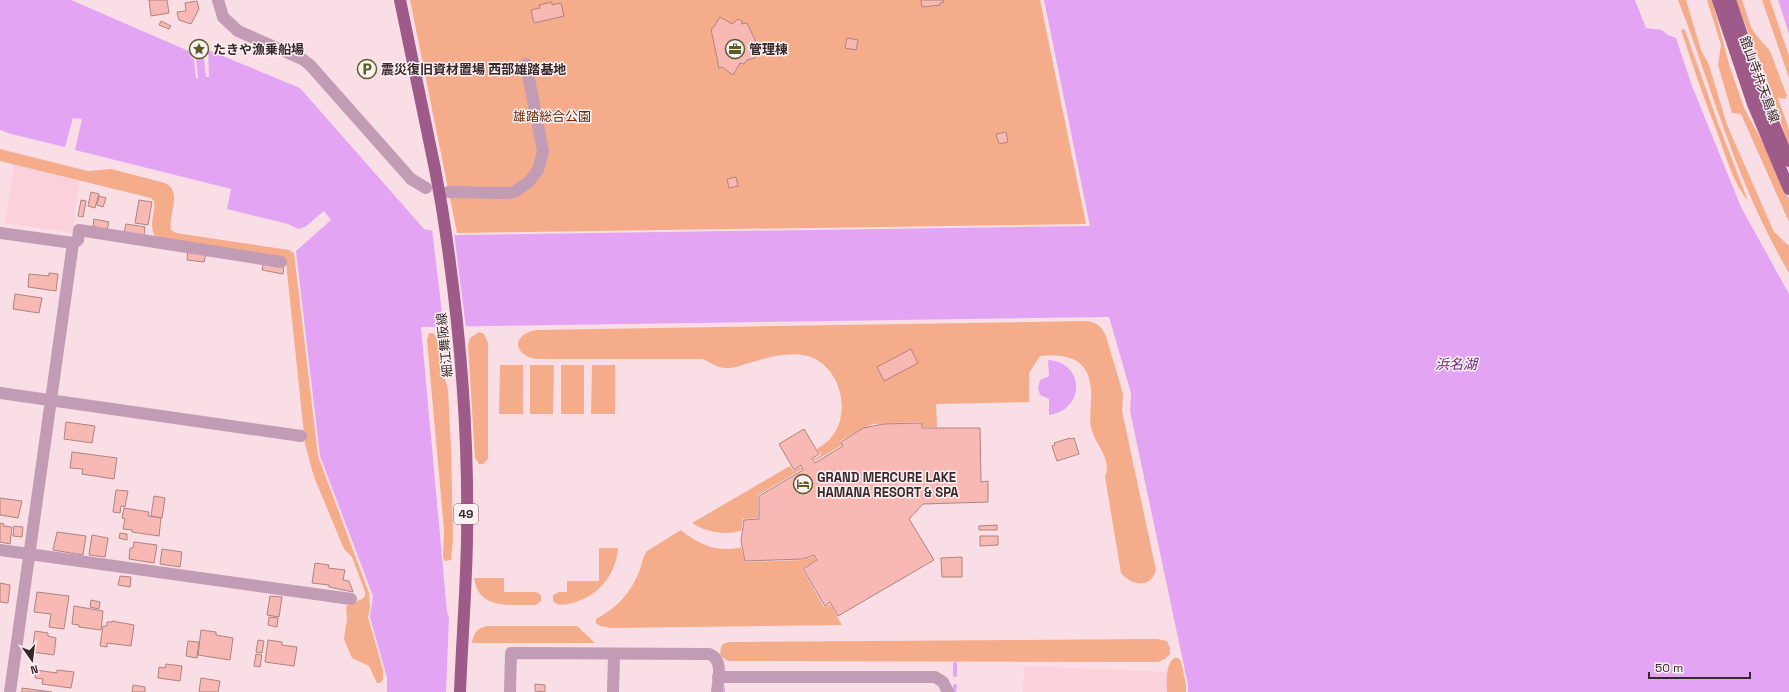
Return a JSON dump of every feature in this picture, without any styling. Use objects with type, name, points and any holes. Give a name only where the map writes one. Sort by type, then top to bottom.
[{"type":"main road","name":"細江舞阪線","points":[[400,0],[442,208],[457,336],[466,449],[467,539],[460,692]]},
{"type":"main road","name":"舘山寺弁天島線","points":[[1718,0],[1753,104],[1789,189]]},
{"type":"main road","name":"舘山寺弁天島線","points":[[1730,0],[1764,100],[1789,161]]},
{"type":"street","points":[[218,0],[223,17],[238,31],[302,59],[310,65],[411,179],[426,188]]},
{"type":"street","points":[[448,192],[498,194],[514,192],[529,182],[538,170],[543,151],[526,64]]},
{"type":"street","points":[[0,233],[73,243],[78,240],[79,230],[281,262]]},
{"type":"street","points":[[10,692],[73,243]]},
{"type":"street","points":[[0,393],[301,436]]},
{"type":"street","points":[[0,550],[352,599]]},
{"type":"street","points":[[510,692],[511,653],[614,655],[709,654],[715,656],[718,660],[717,692]]},
{"type":"street","points":[[613,692],[614,655]]},
{"type":"street","points":[[718,677],[935,677],[943,682],[948,692]]},
{"type":"shaded area","points":[[14,164],[80,181],[72,233],[5,223]]},
{"type":"shaded area","points":[[1024,666],[1168,672],[1167,692],[1023,692]]},
{"type":"green space","name":"雄踏総合公園","points":[[410,0],[1040,0],[1086,224],[457,233]]},
{"type":"green space","points":[[1678,0],[1686,0],[1701,50],[1709,65],[1727,125],[1774,232],[1789,246],[1789,273],[1752,200],[1723,126]]},
{"type":"green space","points":[[1707,0],[1712,0],[1729,64],[1744,108],[1763,143],[1789,199],[1789,222],[1741,114],[1732,113],[1718,65],[1721,45]]},
{"type":"green space","points":[[1736,0],[1742,0],[1751,27],[1770,51],[1787,96],[1785,99],[1778,98],[1789,129],[1789,146],[1769,84]]},
{"type":"green space","points":[[1762,0],[1770,0],[1789,56],[1789,78]]},
{"type":"green space","points":[[1681,30],[1685,30],[1748,201],[1735,180],[1728,164],[1690,58]]},
{"type":"green space","points":[[0,149],[88,171],[111,169],[165,183],[173,192],[174,204],[171,230],[176,233],[289,250],[294,253],[318,456],[369,593],[370,608],[368,617],[383,670],[383,680],[380,683],[377,683],[369,666],[352,658],[344,639],[347,619],[346,606],[362,599],[365,596],[365,592],[352,557],[344,549],[314,477],[305,444],[286,262],[155,236],[152,227],[154,201],[151,198],[0,161]]},
{"type":"green space","points":[[1087,321],[1099,326],[1106,336],[1123,394],[1122,411],[1156,570],[1154,576],[1146,583],[1141,584],[1130,581],[1121,573],[1105,477],[1107,464],[1094,437],[1091,426],[1091,390],[1089,379],[1086,371],[1075,360],[1059,356],[1040,356],[1029,373],[1029,402],[936,404],[937,427],[923,427],[922,422],[873,424],[840,441],[842,445],[815,461],[814,459],[821,455],[817,449],[828,441],[833,435],[839,424],[842,412],[841,399],[833,375],[825,366],[815,359],[803,355],[789,354],[769,357],[737,367],[722,368],[703,359],[536,359],[528,357],[519,349],[518,345],[522,336],[536,330]]},
{"type":"green space","points":[[479,332],[484,334],[488,343],[488,459],[483,464],[479,464],[475,458],[468,345],[470,338]]},
{"type":"green space","points":[[429,333],[433,333],[438,340],[441,365],[448,389],[453,539],[451,560],[445,561],[443,558],[444,530],[427,340]]},
{"type":"green space","points":[[500,365],[523,365],[523,414],[499,414]]},
{"type":"green space","points":[[530,365],[554,365],[553,414],[530,414]]},
{"type":"green space","points":[[561,365],[584,365],[584,414],[561,414]]},
{"type":"green space","points":[[592,365],[615,365],[615,414],[591,414]]},
{"type":"green space","points":[[790,466],[793,471],[800,467],[802,469],[758,495],[758,518],[743,519],[741,531],[722,533],[704,529],[692,523]]},
{"type":"green space","points":[[681,530],[694,540],[709,546],[725,549],[741,547],[745,562],[803,560],[814,556],[816,560],[802,569],[824,607],[830,604],[842,625],[611,628],[600,626],[596,623],[596,619],[616,606],[631,588],[647,551]]},
{"type":"green space","points":[[599,548],[618,548],[613,568],[603,585],[587,597],[578,601],[562,605],[555,603],[553,601],[553,595],[559,592],[567,592],[567,581],[599,581]]},
{"type":"green space","points":[[474,578],[504,578],[504,592],[536,592],[541,595],[541,601],[536,605],[497,604],[482,596],[477,589]]},
{"type":"green space","points":[[487,626],[577,626],[595,643],[472,643],[476,632]]},
{"type":"green space","points":[[1157,639],[1167,641],[1170,648],[1170,654],[1165,659],[1158,662],[729,661],[722,656],[720,652],[723,644],[729,642]]},
{"type":"green space","points":[[1174,658],[1178,658],[1181,661],[1186,692],[1167,692],[1168,669]]},
{"type":"water","name":"浜名湖","points":[[0,0],[71,0],[191,52],[208,50],[300,88],[424,229],[455,235],[1090,226],[1044,0],[1635,0],[1646,28],[1662,30],[1668,35],[1676,38],[1692,86],[1741,207],[1789,294],[1789,692],[1188,692],[1188,685],[1130,411],[1131,393],[1109,317],[421,327],[447,612],[449,617],[446,692],[387,692],[387,678],[370,617],[373,596],[320,456],[296,251],[331,220],[324,211],[305,227],[298,229],[288,224],[227,209],[231,189],[75,150],[82,119],[73,118],[65,147],[0,130]]},
{"type":"water","points":[[1778,0],[1789,0],[1789,34]]},
{"type":"water","points":[[1048,360],[1060,363],[1069,369],[1074,377],[1076,386],[1075,396],[1070,405],[1061,411],[1049,415],[1049,399],[1040,395],[1038,388],[1040,380],[1049,376]]},
{"type":"pier","points":[[208,50],[209,77],[206,77],[204,58],[202,56],[196,58],[198,78],[196,79],[194,59],[191,57],[191,52]]},
{"type":"pier","points":[[432,229],[454,233],[466,328],[444,329]]},
{"type":"building","points":[[149,0],[167,0],[169,13],[151,16]]},
{"type":"building","points":[[921,0],[943,0],[944,2],[940,3],[940,5],[922,7]]},
{"type":"building","points":[[197,1],[199,9],[191,24],[179,20],[177,12],[186,11],[185,3]]},
{"type":"building","points":[[552,2],[552,5],[561,3],[564,16],[534,23],[531,10],[540,8],[539,5]]},
{"type":"building","name":"管理棟","points":[[720,17],[732,24],[738,19],[743,22],[741,24],[747,23],[755,40],[755,58],[747,60],[744,64],[740,63],[733,75],[722,67],[719,68],[711,29]]},
{"type":"building","points":[[161,21],[171,26],[169,29],[159,25]]},
{"type":"building","points":[[847,38],[858,40],[856,50],[845,48]]},
{"type":"building","points":[[1006,132],[1008,142],[999,144],[996,134]]},
{"type":"building","points":[[736,177],[738,186],[729,188],[727,179]]},
{"type":"building","points":[[91,192],[99,194],[95,208],[88,206]]},
{"type":"building","points":[[99,196],[106,198],[103,207],[97,205]]},
{"type":"building","points":[[81,200],[86,201],[83,217],[78,216]]},
{"type":"building","points":[[139,200],[152,202],[148,225],[135,223]]},
{"type":"building","points":[[94,219],[109,222],[107,230],[93,226]]},
{"type":"building","points":[[126,224],[145,227],[144,236],[124,233]]},
{"type":"building","points":[[188,250],[206,253],[204,262],[187,260]]},
{"type":"building","points":[[264,262],[284,265],[283,274],[262,270]]},
{"type":"building","points":[[49,273],[58,274],[56,291],[28,287],[29,274],[49,276]]},
{"type":"building","points":[[15,294],[42,298],[39,313],[13,309]]},
{"type":"building","points":[[911,349],[918,363],[884,381],[877,367]]},
{"type":"building","points":[[66,422],[95,426],[92,443],[64,439]]},
{"type":"building","points":[[922,423],[922,428],[980,428],[981,482],[988,481],[988,502],[923,504],[909,519],[934,560],[838,616],[830,602],[825,606],[803,569],[817,560],[814,555],[803,559],[745,561],[741,541],[744,520],[759,519],[759,496],[803,470],[801,465],[794,470],[779,444],[804,429],[819,454],[812,459],[815,463],[843,446],[841,442],[863,428],[883,424]]},
{"type":"building","points":[[1074,438],[1079,454],[1057,461],[1052,446],[1055,445],[1054,443]]},
{"type":"building","points":[[72,452],[117,458],[114,479],[82,474],[83,469],[70,468]]},
{"type":"building","points":[[116,490],[128,491],[125,507],[121,506],[120,513],[113,512]]},
{"type":"building","points":[[154,496],[165,498],[162,518],[151,516]]},
{"type":"building","points":[[0,498],[22,501],[18,518],[0,515]]},
{"type":"building","points":[[124,508],[149,512],[148,516],[161,518],[159,536],[132,532],[132,530],[123,529],[125,519],[122,518]]},
{"type":"building","points":[[0,523],[4,524],[3,526],[12,527],[10,544],[0,542]]},
{"type":"building","points":[[997,525],[997,530],[979,530],[979,526]]},
{"type":"building","points":[[14,526],[23,527],[22,537],[13,536]]},
{"type":"building","points":[[57,532],[86,536],[83,555],[53,550]]},
{"type":"building","points":[[120,533],[127,534],[127,540],[119,538]]},
{"type":"building","points":[[92,535],[108,538],[105,557],[89,555]]},
{"type":"building","points":[[980,536],[998,536],[998,545],[980,546]]},
{"type":"building","points":[[134,542],[157,545],[154,563],[129,559],[130,548],[133,548]]},
{"type":"building","points":[[162,549],[182,552],[180,567],[160,564]]},
{"type":"building","points":[[962,557],[962,577],[942,577],[941,558]]},
{"type":"building","points":[[315,563],[329,565],[328,568],[345,570],[343,580],[349,581],[353,592],[329,587],[329,585],[312,583]]},
{"type":"building","points":[[120,576],[131,577],[130,587],[118,585]]},
{"type":"building","points":[[0,583],[10,585],[8,603],[0,602]]},
{"type":"building","points":[[37,592],[69,596],[64,629],[49,627],[51,614],[34,612]]},
{"type":"building","points":[[270,596],[282,597],[279,617],[267,615]]},
{"type":"building","points":[[91,600],[100,602],[99,609],[90,607]]},
{"type":"building","points":[[74,606],[103,611],[101,630],[79,627],[79,625],[72,624]]},
{"type":"building","points":[[269,617],[278,618],[277,627],[268,625]]},
{"type":"building","points":[[112,621],[134,625],[131,646],[107,643],[107,647],[100,646],[103,626],[107,626],[107,622]]},
{"type":"building","points":[[201,630],[216,632],[216,635],[233,638],[230,660],[198,655]]},
{"type":"building","points":[[35,631],[48,633],[48,636],[56,638],[54,655],[32,652]]},
{"type":"building","points":[[258,640],[264,641],[262,653],[256,652]]},
{"type":"building","points":[[268,640],[282,642],[282,645],[297,647],[294,666],[265,662]]},
{"type":"building","points":[[188,641],[199,642],[197,658],[186,656]]},
{"type":"building","points":[[256,654],[262,655],[260,667],[254,666]]},
{"type":"building","points":[[166,664],[182,666],[180,681],[158,678],[159,667],[165,668]]},
{"type":"building","points":[[36,670],[57,673],[57,670],[74,672],[71,688],[42,684],[43,679],[35,678]]},
{"type":"building","points":[[201,678],[220,681],[218,692],[199,692]]},
{"type":"building","points":[[535,684],[545,685],[545,692],[535,691]]},
{"type":"building","points":[[133,685],[145,687],[145,692],[132,692]]},
{"type":"building","points":[[22,688],[52,692],[22,692]]},
{"type":"waterway","points":[[955,664],[955,675]]},
{"type":"waterway","points":[[954,692],[955,686]]},
{"type":"place","name":"たきや漁乗船場","points":[[199,49]]},
{"type":"place","name":"管理棟","points":[[735,49]]},
{"type":"place","name":"震災復旧資材置場 西部雄踏基地","points":[[367,69]]},
{"type":"place","name":"GRAND MERCURE LAKE HAMANA RESORT & SPA","points":[[803,484]]}]
